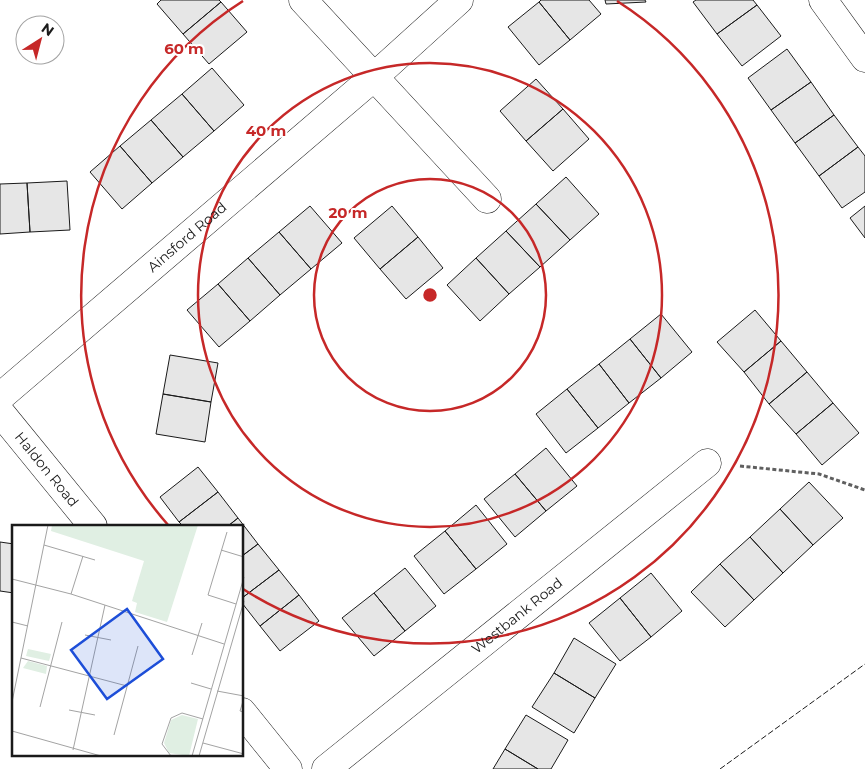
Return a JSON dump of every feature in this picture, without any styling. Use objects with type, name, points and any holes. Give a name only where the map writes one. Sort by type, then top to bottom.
[{"type":"street","points":[[303,0],[487,199]]},
{"type":"street","name":"Ainsford Road","points":[[0,397],[374,77],[459,0]]},
{"type":"street","points":[[823,0],[865,58]]},
{"type":"street","name":"Haldon Road","points":[[0,412],[92,525]]},
{"type":"street","name":"Westbank Road","points":[[326,769],[708,464]]},
{"type":"street","points":[[244,714],[288,769]]},
{"type":"path","points":[[708,464],[819,474],[865,490]]},
{"type":"building","points":[[161,0],[219,0],[221,2],[183,34],[157,4]]},
{"type":"building","points":[[541,0],[589,0],[601,14],[570,40],[539,2]]},
{"type":"building","points":[[605,0],[645,0],[646,2],[606,4]]},
{"type":"building","points":[[696,0],[753,0],[757,5],[717,34],[693,2]]},
{"type":"building","points":[[221,2],[247,32],[209,64],[183,34]]},
{"type":"building","points":[[539,2],[570,40],[539,65],[508,27]]},
{"type":"building","points":[[757,5],[781,36],[742,66],[717,34]]},
{"type":"building","points":[[787,49],[811,82],[771,110],[748,78]]},
{"type":"building","points":[[212,68],[244,105],[214,131],[182,94]]},
{"type":"building","points":[[536,79],[563,109],[526,141],[500,111]]},
{"type":"building","points":[[811,82],[834,115],[795,143],[771,110]]},
{"type":"building","points":[[182,94],[214,131],[183,157],[151,120]]},
{"type":"building","points":[[563,109],[589,139],[553,171],[526,141]]},
{"type":"building","points":[[834,115],[858,147],[819,176],[795,143]]},
{"type":"building","points":[[151,120],[183,157],[152,183],[120,146]]},
{"type":"building","points":[[120,146],[152,183],[122,209],[90,172]]},
{"type":"building","points":[[858,147],[865,156],[865,192],[842,208],[819,176]]},
{"type":"building","points":[[566,177],[599,214],[570,240],[536,204]]},
{"type":"building","points":[[67,181],[70,230],[30,232],[27,183]]},
{"type":"building","points":[[27,183],[30,232],[0,234],[0,184]]},
{"type":"building","points":[[536,204],[570,240],[540,267],[506,231]]},
{"type":"building","points":[[310,206],[342,243],[311,269],[279,232]]},
{"type":"building","points":[[392,206],[418,237],[380,269],[354,238]]},
{"type":"building","points":[[865,206],[865,238],[850,218]]},
{"type":"building","points":[[506,231],[540,267],[509,294],[476,258]]},
{"type":"building","points":[[279,232],[311,269],[280,295],[248,258]]},
{"type":"building","points":[[418,237],[443,268],[406,299],[380,269]]},
{"type":"building","points":[[248,258],[280,295],[250,321],[218,284]]},
{"type":"building","points":[[476,258],[509,294],[480,321],[447,285]]},
{"type":"building","points":[[218,284],[250,321],[219,347],[187,310]]},
{"type":"building","points":[[755,310],[781,341],[744,372],[717,342]]},
{"type":"building","points":[[661,314],[692,352],[661,378],[630,339]]},
{"type":"building","points":[[630,339],[661,378],[629,403],[599,364]]},
{"type":"building","points":[[781,341],[807,372],[769,404],[744,372]]},
{"type":"building","points":[[170,355],[218,363],[211,402],[163,394]]},
{"type":"building","points":[[599,364],[629,403],[598,428],[567,389]]},
{"type":"building","points":[[807,372],[833,403],[796,434],[769,404]]},
{"type":"building","points":[[567,389],[598,428],[566,453],[536,414]]},
{"type":"building","points":[[163,394],[211,402],[205,442],[156,434]]},
{"type":"building","points":[[833,403],[859,433],[822,465],[796,434]]},
{"type":"building","points":[[546,448],[577,486],[546,511],[515,474]]},
{"type":"building","points":[[198,467],[218,492],[179,522],[160,497]]},
{"type":"building","points":[[515,474],[546,511],[515,537],[484,499]]},
{"type":"building","points":[[809,482],[843,518],[813,545],[780,509]]},
{"type":"building","points":[[218,492],[238,518],[229,525],[182,525],[179,522]]},
{"type":"building","points":[[476,505],[507,544],[476,569],[445,531]]},
{"type":"building","points":[[780,509],[813,545],[783,573],[750,537]]},
{"type":"building","points":[[238,518],[243,525],[229,525]]},
{"type":"building","points":[[244,526],[258,544],[244,554]]},
{"type":"building","points":[[445,531],[476,569],[444,594],[414,556]]},
{"type":"building","points":[[750,537],[783,573],[754,600],[720,564]]},
{"type":"building","points":[[0,542],[12,544],[12,593],[0,591]]},
{"type":"building","points":[[258,544],[279,570],[244,596],[244,554]]},
{"type":"building","points":[[720,564],[754,600],[725,627],[691,592]]},
{"type":"building","points":[[405,568],[436,606],[405,631],[374,593]]},
{"type":"building","points":[[279,570],[299,595],[260,626],[244,606],[244,596]]},
{"type":"building","points":[[651,573],[682,611],[651,637],[620,598]]},
{"type":"building","points":[[374,593],[405,631],[374,656],[342,618]]},
{"type":"building","points":[[299,595],[319,621],[280,651],[260,626]]},
{"type":"building","points":[[620,598],[651,637],[620,661],[589,623]]},
{"type":"building","points":[[574,638],[616,664],[595,698],[554,673]]},
{"type":"building","points":[[554,673],[595,698],[574,733],[532,707]]},
{"type":"building","points":[[526,715],[568,740],[551,769],[538,769],[505,749]]},
{"type":"building","points":[[505,749],[538,769],[493,769]]},
{"type":"fence","points":[[720,769],[865,664]]}]
